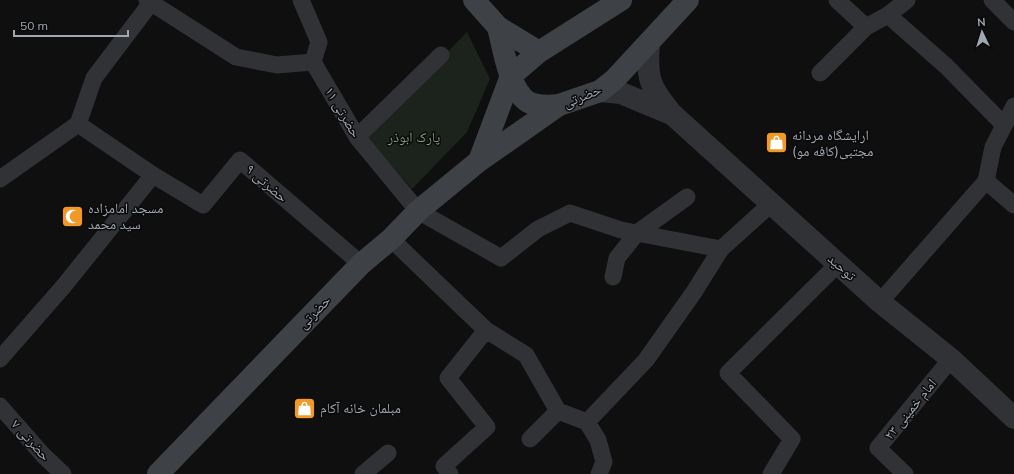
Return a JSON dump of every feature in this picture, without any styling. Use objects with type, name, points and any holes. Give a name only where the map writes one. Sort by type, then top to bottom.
[{"type":"main road","points":[[474,0],[498,27],[539,52]]},
{"type":"main road","points":[[479,161],[511,76],[539,52],[621,0]]},
{"type":"main road","name":"حضرتی","points":[[158,474],[361,264],[391,239],[418,211],[479,161],[559,105],[600,91],[614,80],[649,44],[688,0]]},
{"type":"main road","points":[[498,27],[511,76],[519,92],[528,102],[543,106],[559,105]]},
{"type":"street","points":[[0,179],[78,124],[94,78],[150,1],[236,57],[277,65],[313,62],[319,42],[301,0]]},
{"type":"street","points":[[837,0],[866,27]]},
{"type":"street","points":[[820,73],[866,27],[888,15],[906,0]]},
{"type":"street","points":[[992,0],[1014,22]]},
{"type":"street","points":[[888,15],[946,66],[1004,125]]},
{"type":"street","name":"توحید","points":[[649,44],[647,66],[650,79],[655,94],[672,114],[771,204],[839,263],[880,302],[950,359],[1014,418]]},
{"type":"street","points":[[358,138],[441,55]]},
{"type":"street","name":"حضرتی ۱۱","points":[[313,62],[358,138],[418,211]]},
{"type":"street","name":"توحید","points":[[600,91],[621,93],[672,114]]},
{"type":"street","points":[[880,302],[986,181],[993,147],[1014,106]]},
{"type":"street","name":"حضرتی ۹","points":[[78,124],[152,175],[203,205],[240,160],[361,264]]},
{"type":"street","points":[[0,359],[63,287],[152,175]]},
{"type":"street","points":[[986,181],[1014,205]]},
{"type":"street","points":[[613,277],[617,258],[637,233],[687,197]]},
{"type":"street","points":[[587,422],[646,360],[694,292],[721,249],[771,204]]},
{"type":"street","points":[[418,211],[501,258],[538,229],[570,213],[621,230],[721,249]]},
{"type":"street","points":[[391,239],[486,330],[526,355],[558,411],[587,422],[598,440],[604,462],[599,474]]},
{"type":"street","points":[[771,474],[792,439],[728,373],[839,263]]},
{"type":"street","points":[[450,474],[444,466],[488,427],[448,378],[486,330]]},
{"type":"street","name":"امام خمینی ۲۳","points":[[905,474],[878,448],[950,359]]},
{"type":"street","name":"حضرتی ۷","points":[[0,406],[43,455],[63,474]]},
{"type":"street","points":[[530,439],[558,411]]},
{"type":"street","points":[[364,474],[388,453]]},
{"type":"green space","name":"پارک ابوذر","points":[[467,32],[490,79],[467,132],[412,189],[366,136]]},
{"type":"place","name":"ارایشگاه مردانه مجتبی(کافه مو)","points":[[777,143]]},
{"type":"place","name":"مسجد امامزاده سید محمد","points":[[72,216]]},
{"type":"place","name":"مبلمان خانه آکام","points":[[305,408]]}]
